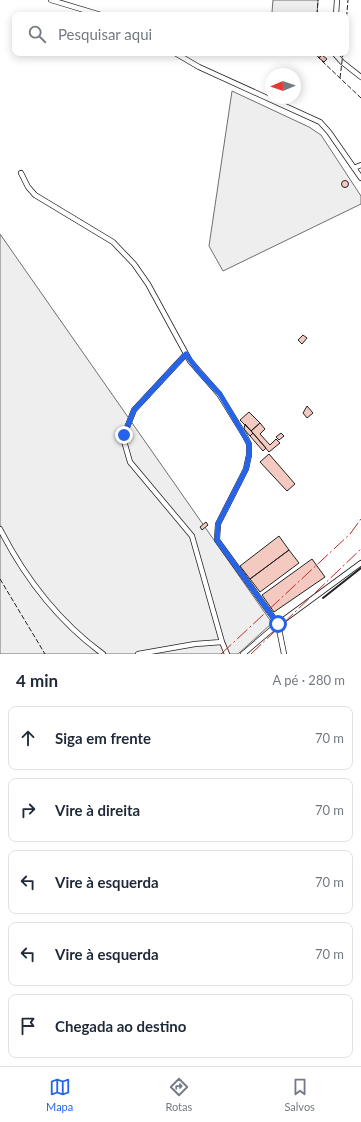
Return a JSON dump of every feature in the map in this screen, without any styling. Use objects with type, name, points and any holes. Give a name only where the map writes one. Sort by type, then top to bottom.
[{"type":"lane","points":[[51,0],[92,12]]},
{"type":"lane","points":[[336,12],[337,0]]},
{"type":"lane","points":[[180,56],[200,67],[320,122],[329,132],[361,178]]},
{"type":"lane","points":[[337,56],[361,77]]},
{"type":"lane","points":[[354,168],[361,165]]},
{"type":"lane","points":[[21,173],[28,187],[35,195],[113,242],[134,264],[148,284],[186,354],[199,372],[220,394],[249,444],[249,455],[246,469],[218,524],[217,540],[278,624],[284,654]]},
{"type":"lane","points":[[186,354],[134,410],[124,435],[124,441],[130,462],[192,536],[222,642],[227,654]]},
{"type":"lane","points":[[0,529],[15,559],[46,601],[103,654]]},
{"type":"lane","points":[[242,654],[278,624],[361,563]]},
{"type":"lane","points":[[138,654],[196,644],[222,642]]},
{"type":"shaded area","points":[[273,0],[318,0],[317,12],[272,12]]},
{"type":"shaded area","points":[[232,91],[309,127],[321,135],[361,196],[361,204],[223,271],[209,246]]},
{"type":"shaded area","points":[[0,234],[272,623],[238,654],[0,654]]},
{"type":"building","points":[[323,56],[327,59],[324,62],[319,58]]},
{"type":"building","points":[[345,180],[348,181],[348,187],[345,188],[342,187],[341,184],[342,181]]},
{"type":"building","points":[[303,335],[307,338],[302,344],[298,340]]},
{"type":"building","points":[[307,406],[313,413],[307,418],[303,413]]},
{"type":"building","points":[[249,412],[260,423],[251,431],[240,420]]},
{"type":"building","points":[[260,423],[265,429],[260,434],[270,445],[276,439],[280,443],[269,452],[251,431]]},
{"type":"building","points":[[245,424],[253,433],[250,436],[244,429]]},
{"type":"building","points":[[253,433],[266,448],[263,451],[250,436]]},
{"type":"building","points":[[281,433],[284,436],[279,440],[276,437]]},
{"type":"building","points":[[269,454],[295,484],[287,491],[260,462]]},
{"type":"building","points":[[206,522],[208,525],[202,530],[200,527]]},
{"type":"building","points":[[279,536],[289,550],[250,579],[240,566]]},
{"type":"building","points":[[289,550],[299,563],[260,592],[250,579]]},
{"type":"building","points":[[312,559],[325,577],[274,612],[262,595]]},
{"type":"fence","points":[[317,12],[318,0]]},
{"type":"fence","points":[[347,12],[348,0]]},
{"type":"fence","points":[[340,78],[343,56]]},
{"type":"fence","points":[[322,61],[361,98]]},
{"type":"fence","points":[[0,579],[45,654]]},
{"type":"wall","points":[[323,598],[361,568]]},
{"type":"power","points":[[221,654],[350,534],[361,519]]},
{"type":"power","points":[[251,654],[361,549]]},
{"type":"route","points":[[124,435],[134,410],[186,354],[199,372],[220,394],[246,436],[249,444],[249,455],[246,469],[218,524],[217,540],[278,624]]}]
